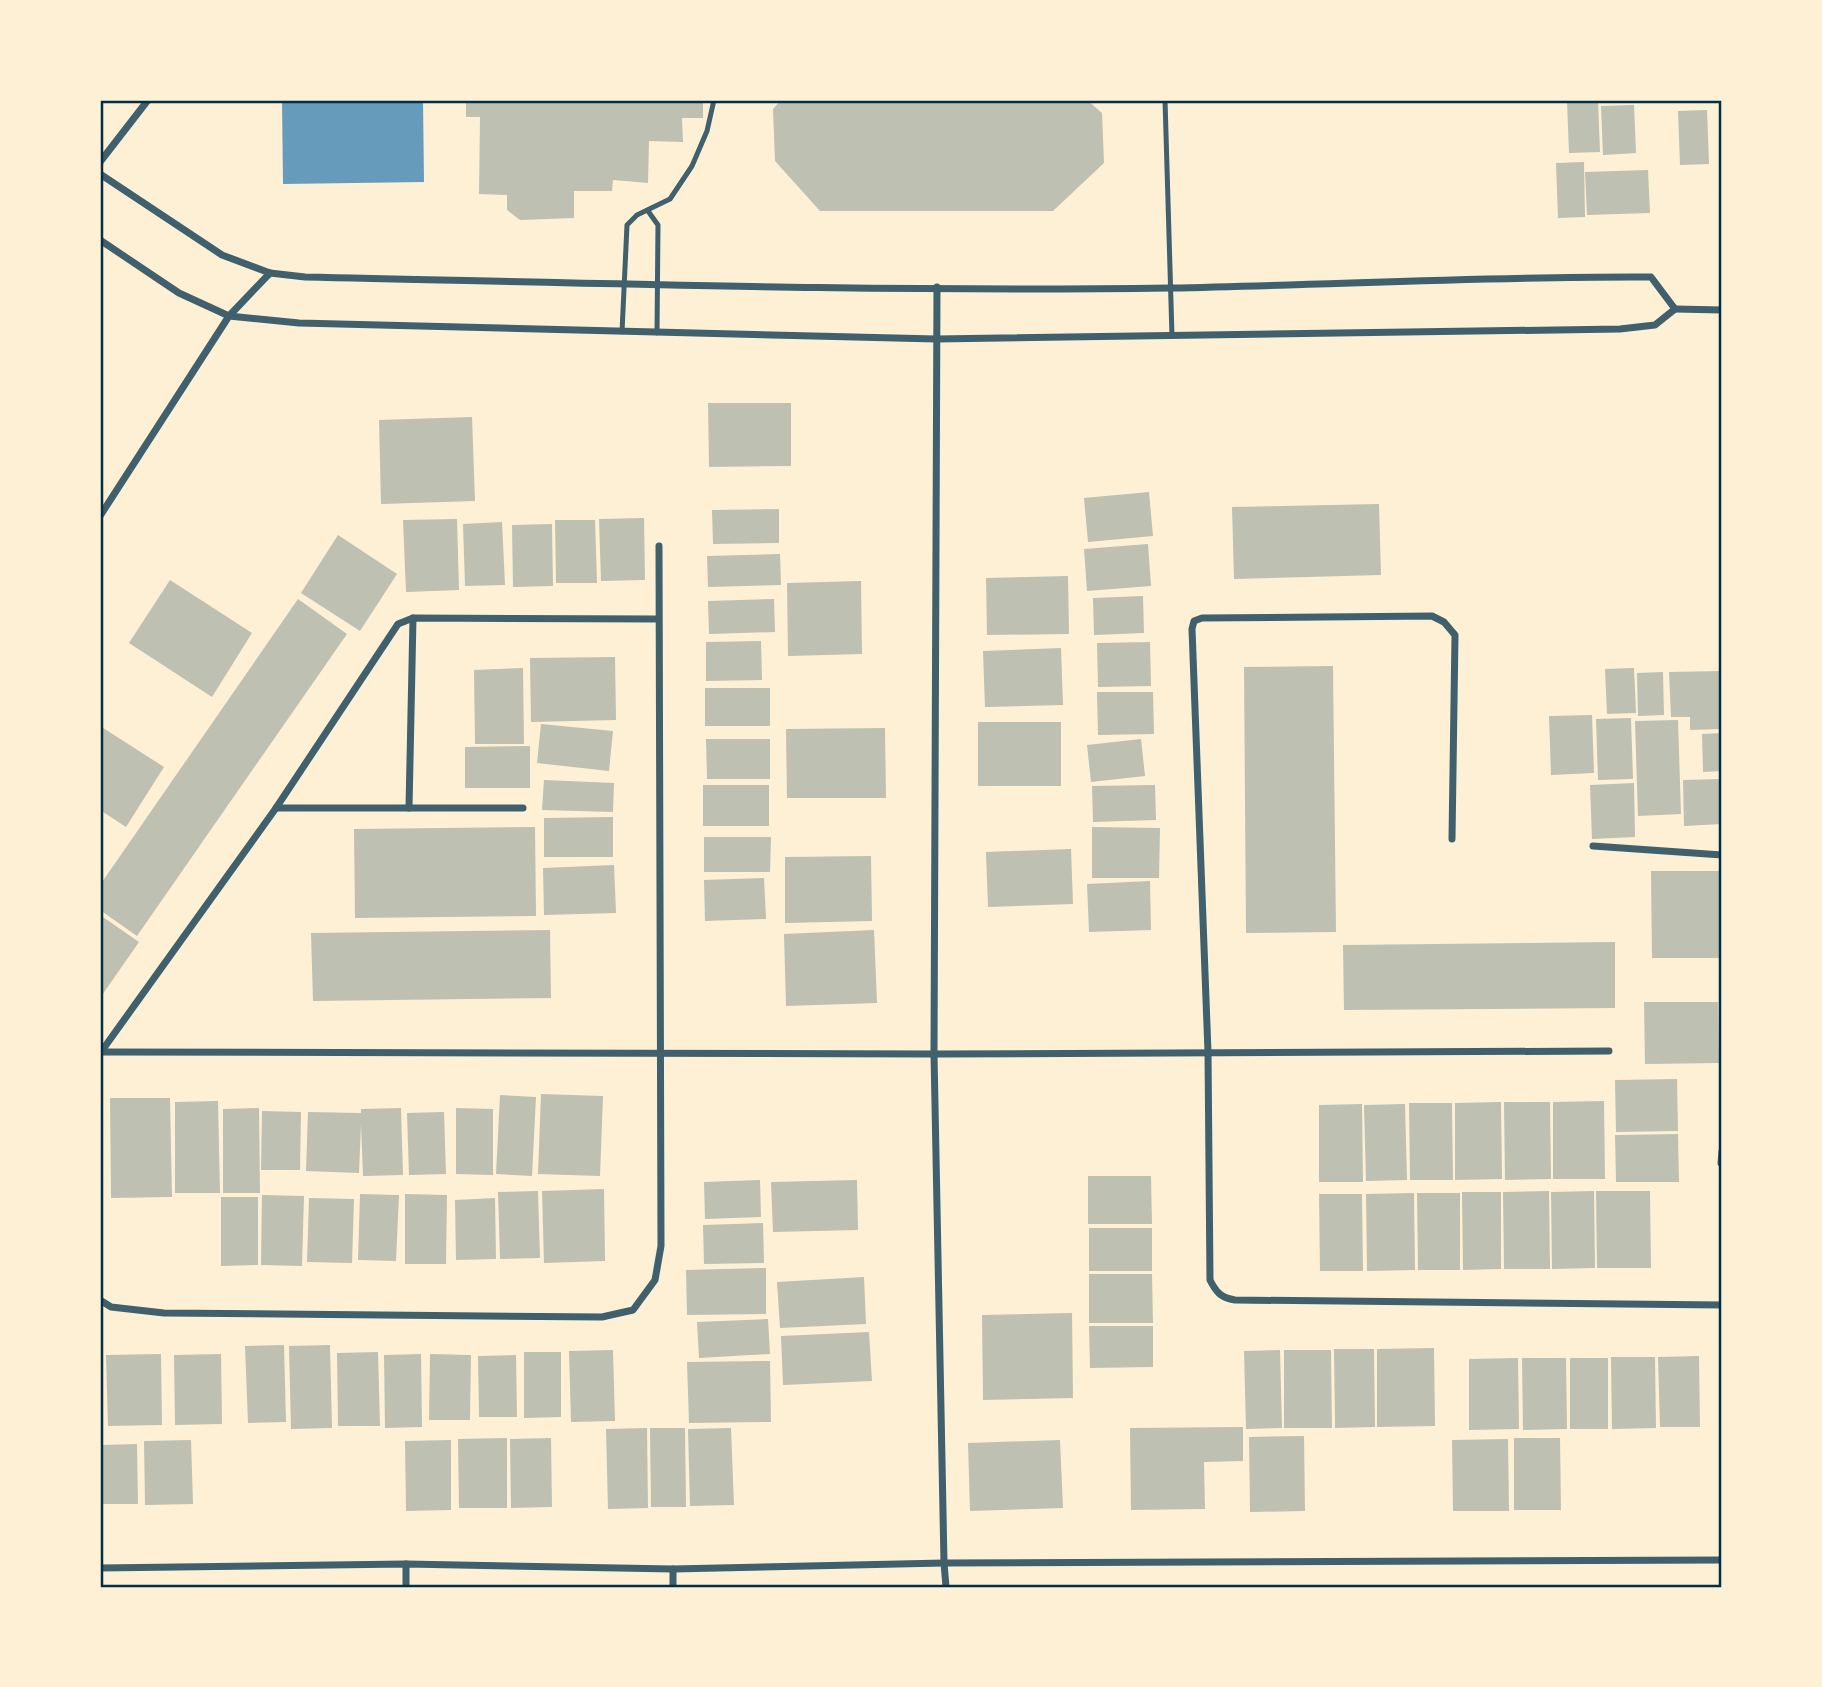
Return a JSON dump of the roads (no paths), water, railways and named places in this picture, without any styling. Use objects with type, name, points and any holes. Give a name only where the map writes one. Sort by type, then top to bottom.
[{"type":"street","points":[[100,162],[148,100]]},
{"type":"street","points":[[100,174],[222,256],[270,274],[305,277],[624,284],[1170,288],[1552,277],[1651,277],[1675,309]]},
{"type":"street","points":[[100,240],[179,293],[229,316],[299,323],[936,339],[1620,329],[1655,325],[1675,309],[1722,310]]},
{"type":"street","points":[[100,516],[229,316],[270,274]]},
{"type":"street","points":[[937,287],[934,1054],[946,1587]]},
{"type":"street","points":[[100,1300],[111,1307],[164,1313],[602,1317],[633,1310],[655,1280],[661,1246],[659,546]]},
{"type":"street","points":[[1452,838],[1455,635],[1444,622],[1432,617],[1202,618],[1194,621],[1192,629],[1208,1052],[1210,1280],[1215,1290],[1224,1298],[1235,1300],[1722,1305]]},
{"type":"street","points":[[100,1052],[276,808],[398,624],[413,618],[658,619]]},
{"type":"street","points":[[410,808],[413,618]]},
{"type":"street","points":[[276,808],[523,808]]},
{"type":"street","points":[[1593,846],[1722,855]]},
{"type":"street","points":[[100,1052],[934,1054],[1609,1051]]},
{"type":"street","points":[[1721,1163],[1722,1151]]},
{"type":"street","points":[[100,1568],[406,1563],[673,1569],[944,1563],[1722,1560]]},
{"type":"street","points":[[406,1563],[406,1587]]},
{"type":"street","points":[[673,1569],[673,1587]]},
{"type":"lane","points":[[622,332],[627,225],[637,215],[670,199],[692,166],[707,131],[714,100]]},
{"type":"lane","points":[[1165,100],[1172,336]]},
{"type":"lane","points":[[648,211],[658,225],[657,333]]},
{"type":"water","points":[[282,100],[423,100],[424,182],[283,184]]}]
